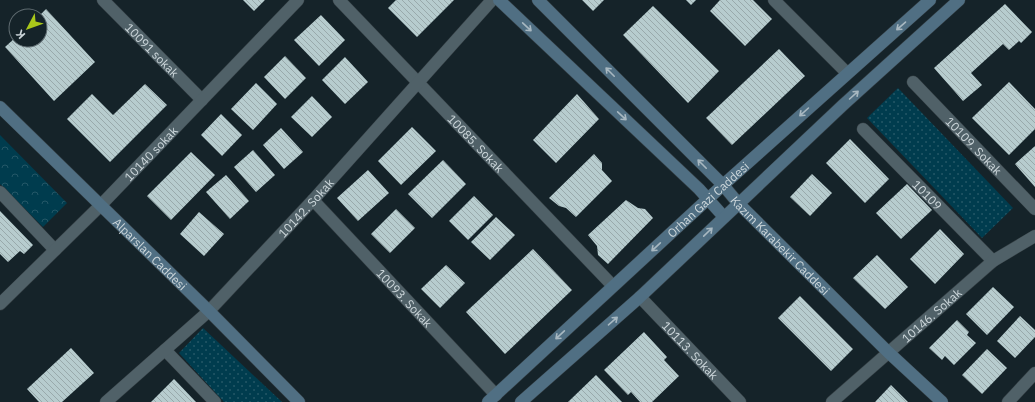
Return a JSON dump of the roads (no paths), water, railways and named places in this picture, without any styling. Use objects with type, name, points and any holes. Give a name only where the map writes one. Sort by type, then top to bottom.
[{"type":"street","name":"10091 sokak","points":[[104,0],[202,100]]},
{"type":"street","name":"10140 sokak","points":[[0,304],[100,206],[298,0]]},
{"type":"street","name":"10085. Sokak","points":[[339,0],[613,286]]},
{"type":"street","name":"10142. Sokak","points":[[106,402],[209,311],[313,200],[492,0]]},
{"type":"street","name":"Kazım Karabekir Caddesi","points":[[499,0],[708,199],[724,217]]},
{"type":"street","name":"Kazım Karabekir Caddesi","points":[[538,0],[723,185],[738,203],[888,352],[942,402]]},
{"type":"street","points":[[774,0],[847,72]]},
{"type":"street","name":"Orhan Gazi Caddesi","points":[[492,398],[847,72],[930,0]]},
{"type":"street","name":"Orhan Gazi Caddesi","points":[[521,402],[640,297],[738,203],[959,0]]},
{"type":"street","name":"10109. Sokak","points":[[913,82],[1035,209]]},
{"type":"street","name":"Alparslan Caddesi","points":[[0,107],[209,311],[299,402]]},
{"type":"street","name":"10109","points":[[863,129],[992,261]]},
{"type":"street","points":[[0,192],[55,250]]},
{"type":"street","name":"10093. Sokak","points":[[313,200],[492,398]]},
{"type":"street","name":"10146. Sokak","points":[[832,402],[992,261],[1035,236]]},
{"type":"street","name":"10113. Sokak","points":[[640,297],[740,402]]},
{"type":"street","points":[[165,350],[215,402]]},
{"type":"street","points":[[1008,402],[1035,373]]}]
